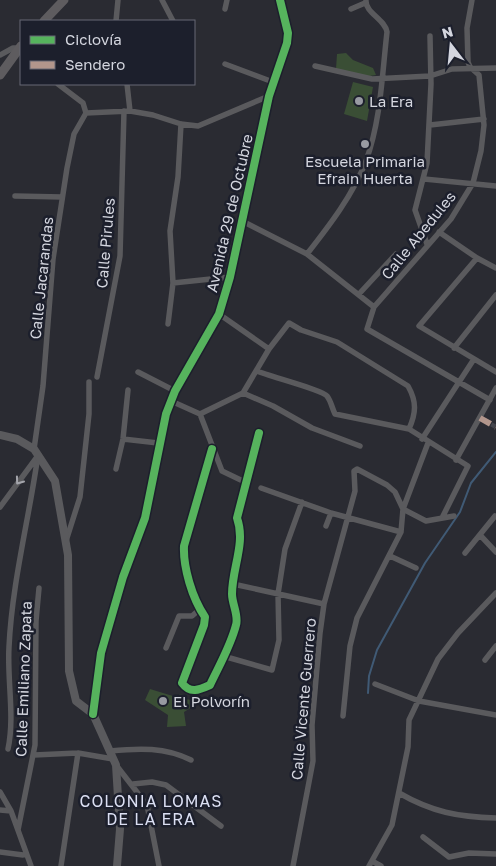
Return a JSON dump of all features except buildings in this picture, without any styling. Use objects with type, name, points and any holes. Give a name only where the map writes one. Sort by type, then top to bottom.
[{"type":"main road","points":[[45,20],[64,0]]},
{"type":"main road","points":[[0,75],[20,47]]},
{"type":"street","points":[[116,20],[118,0]]},
{"type":"street","points":[[162,0],[172,20]]},
{"type":"street","points":[[225,9],[227,0]]},
{"type":"street","name":"Avenida 29 de Octubre","points":[[93,714],[101,653],[123,577],[145,518],[158,443],[171,400],[219,314],[230,277],[269,96],[287,43],[288,33],[280,0]]},
{"type":"street","name":"Calle Abedules","points":[[374,307],[404,275],[427,244],[450,219],[473,183],[481,151],[484,118],[478,76],[470,68],[467,28],[472,0]]},
{"type":"street","points":[[307,254],[339,211],[366,162],[378,113],[388,32],[386,26],[365,2],[350,9]]},
{"type":"street","points":[[427,244],[415,210],[424,179],[430,126],[430,36]]},
{"type":"street","points":[[0,55],[13,48],[20,47]]},
{"type":"street","points":[[225,64],[273,82]]},
{"type":"street","points":[[315,66],[362,78],[430,76],[445,70],[496,68]]},
{"type":"street","points":[[59,85],[83,103],[86,113],[127,111],[153,115],[181,124],[198,126],[269,96]]},
{"type":"street","name":"Calle Pirules","points":[[97,377],[120,256],[127,85]]},
{"type":"street","name":"Calle Jacarandas","points":[[8,749],[12,731],[8,681],[8,646],[36,452],[53,259],[74,134],[86,113]]},
{"type":"street","points":[[430,126],[484,118]]},
{"type":"street","points":[[168,324],[173,283],[170,231],[178,177],[181,124]]},
{"type":"street","points":[[424,179],[496,186]]},
{"type":"street","points":[[15,196],[62,197]]},
{"type":"street","points":[[242,221],[307,254],[315,263],[359,294],[374,307],[367,329],[490,400]]},
{"type":"street","points":[[439,232],[477,258],[496,268]]},
{"type":"street","points":[[359,294],[396,254]]},
{"type":"street","points":[[477,258],[419,326],[496,372]]},
{"type":"street","points":[[173,283],[230,277]]},
{"type":"street","points":[[454,348],[496,295]]},
{"type":"street","points":[[219,314],[269,349]]},
{"type":"street","points":[[200,414],[243,393],[269,349],[286,325],[294,325],[300,330],[337,342],[363,356],[408,386],[414,396],[416,408],[408,429]]},
{"type":"street","points":[[422,439],[474,359]]},
{"type":"street","points":[[257,371],[288,383],[322,391],[327,396],[335,414],[408,429],[428,444],[468,466],[442,518]]},
{"type":"street","points":[[138,372],[175,392]]},
{"type":"street","points":[[66,541],[80,497],[89,414],[89,382]]},
{"type":"street","points":[[456,460],[496,388]]},
{"type":"street","points":[[116,469],[123,439],[128,390]]},
{"type":"street","points":[[243,393],[273,406],[312,428],[360,446]]},
{"type":"street","points":[[171,400],[200,414],[222,471],[247,483]]},
{"type":"street","points":[[212,449],[184,546],[183,560],[200,610],[205,617],[204,625],[182,683],[186,688],[193,691],[210,685],[237,623],[233,584],[233,570],[238,559],[241,531],[237,518],[259,433]]},
{"type":"street","points":[[0,435],[17,439],[36,452],[51,472],[55,481],[66,541],[71,688],[76,701],[93,714],[113,758],[147,805],[159,866]]},
{"type":"street","points":[[123,439],[158,443]]},
{"type":"street","points":[[343,716],[350,646],[357,618],[402,532],[404,508],[428,444]]},
{"type":"street","points":[[0,507],[36,452]]},
{"type":"street","name":"Calle Vicente Guerrero","points":[[293,866],[312,761],[312,725],[324,604],[355,491],[354,472],[357,470],[387,485],[395,492],[404,508]]},
{"type":"street","points":[[261,488],[331,513],[402,532]]},
{"type":"street","points":[[223,656],[272,670],[280,640],[278,594],[285,548],[302,502]]},
{"type":"street","points":[[404,508],[426,521],[454,516]]},
{"type":"street","points":[[326,526],[331,513]]},
{"type":"street","points":[[465,553],[494,516]]},
{"type":"street","points":[[480,535],[496,552]]},
{"type":"street","points":[[390,556],[416,568]]},
{"type":"street","points":[[233,584],[324,604]]},
{"type":"street","name":"Calle Emiliano Zapata","points":[[18,830],[34,755],[36,620],[39,588]]},
{"type":"street","points":[[381,866],[371,863],[392,825],[408,747],[409,720],[438,659],[458,633],[496,593]]},
{"type":"street","points":[[166,648],[180,616],[192,616],[200,610]]},
{"type":"street","points":[[485,660],[496,646]]},
{"type":"street","points":[[375,684],[419,701],[496,715]]},
{"type":"street","points":[[34,755],[78,753],[113,758],[128,749],[174,752],[191,760]]},
{"type":"street","points":[[61,866],[78,753]]},
{"type":"street","points":[[113,758],[120,829],[117,866]]},
{"type":"street","points":[[132,784],[152,782],[166,785],[221,826]]},
{"type":"street","points":[[0,792],[11,812],[31,866]]},
{"type":"street","points":[[399,793],[424,807],[469,817],[496,818]]},
{"type":"street","points":[[0,810],[11,812]]},
{"type":"street","points":[[423,837],[449,857],[469,852],[496,854]]},
{"type":"street","points":[[0,852],[23,856],[26,854]]},
{"type":"green space","points":[[346,53],[353,60],[373,68],[376,75],[364,77],[336,69],[337,54]]},
{"type":"green space","name":"La Era","points":[[353,82],[373,87],[367,121],[344,114]]},
{"type":"green space","name":"El Polvorín","points":[[150,689],[176,697],[180,694],[184,695],[185,699],[191,700],[192,707],[184,712],[186,726],[167,727],[168,715],[145,700]]},
{"type":"waterway","points":[[368,693],[369,676],[377,650],[425,563],[460,512],[471,483],[496,452]]},
{"type":"tunnel","points":[[480,418],[496,427]]},
{"type":"marked path","points":[[480,418],[496,427]]},
{"type":"cycle path","points":[[93,714],[101,653],[123,577],[145,518],[166,414],[175,391],[219,314],[230,277],[269,96],[287,43],[288,33],[280,0]]},
{"type":"cycle path","points":[[212,449],[184,546],[189,582],[196,601],[205,617],[204,625],[182,683],[191,690],[210,685],[234,633],[237,618],[232,594],[240,537],[237,518],[259,433]]},
{"type":"place","name":"La Era","points":[[359,101]]},
{"type":"place","name":"Escuela Primaria Efrain Huerta","points":[[365,144]]},
{"type":"place","name":"El Polvorín","points":[[163,701]]},
{"type":"district","name":"COLONIA LOMAS DE LA ERA","points":[[151,810]]}]
